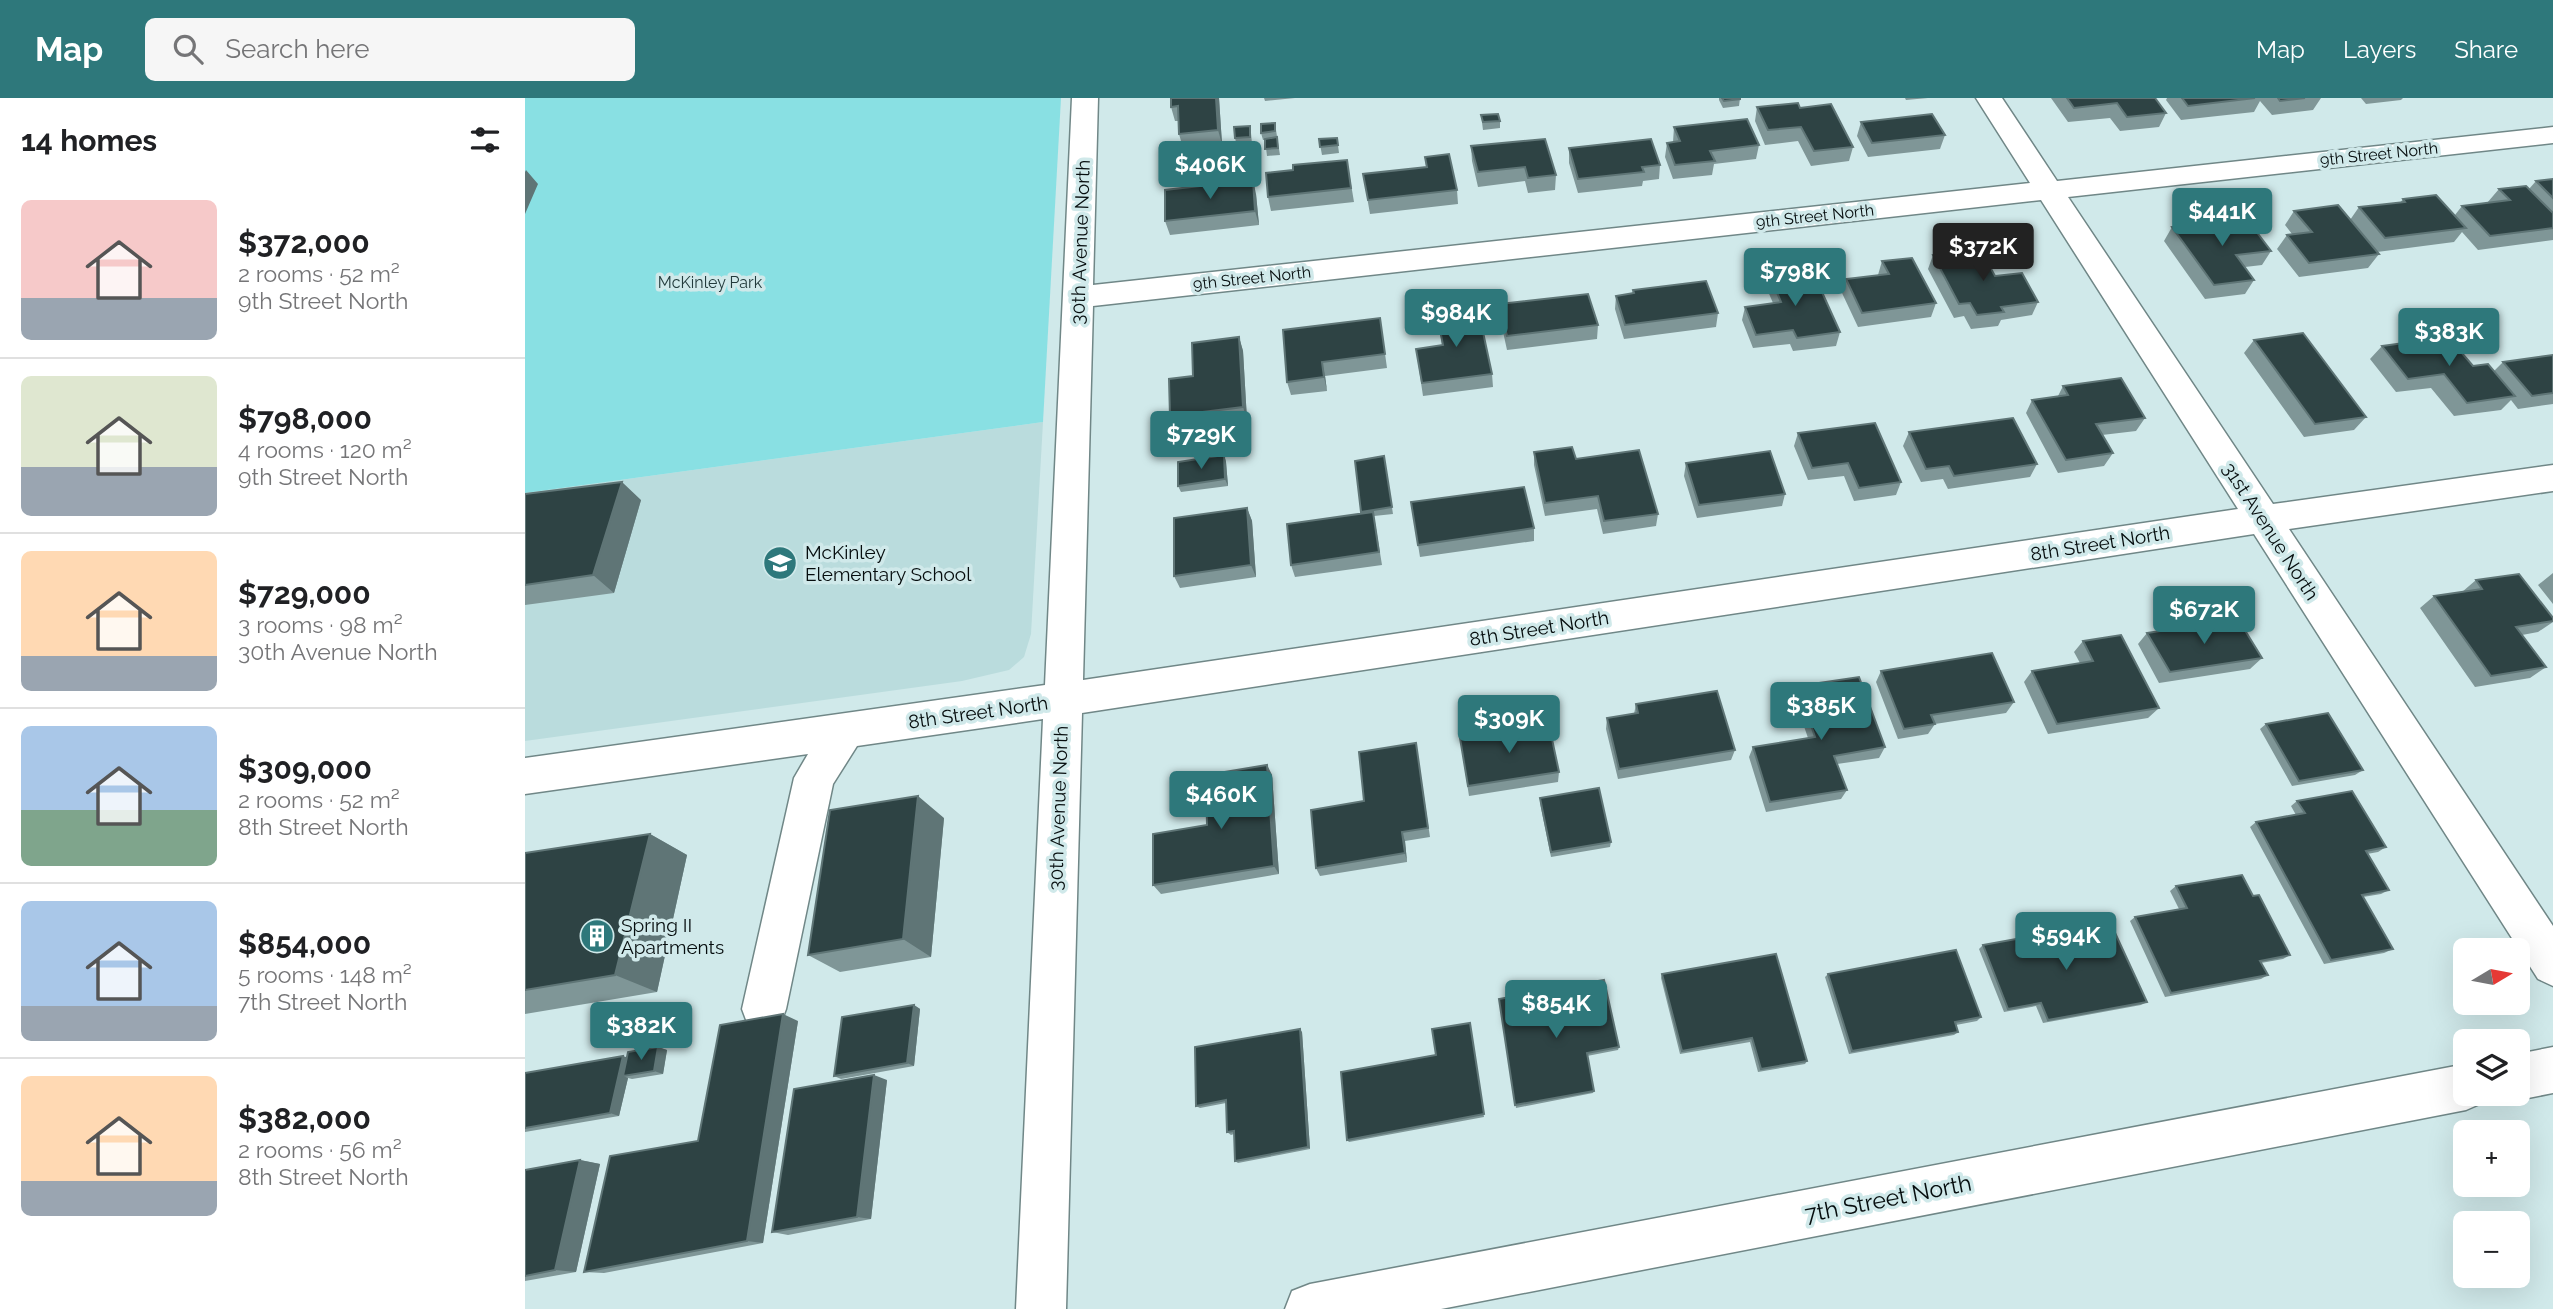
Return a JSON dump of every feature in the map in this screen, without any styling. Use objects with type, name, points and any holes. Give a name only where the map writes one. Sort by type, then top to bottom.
[{"type":"street","name":"30th Avenue North","points":[[1041,1309],[1085,98]]},
{"type":"street","name":"31st Avenue North","points":[[1989,98],[2553,964]]},
{"type":"street","name":"9th Street North","points":[[1078,297],[2553,135]]},
{"type":"street","name":"8th Street North","points":[[525,776],[1062,701],[2263,518],[2553,478]]},
{"type":"street","points":[[764,1009],[814,778],[845,732]]},
{"type":"street","points":[[2530,1075],[2553,1070]]},
{"type":"street","name":"7th Street North","points":[[1310,1309],[2453,1089]]},
{"type":"shaded area","name":"McKinley Elementary School","points":[[1043,422],[1031,634],[1024,657],[1009,670],[962,681],[525,741],[525,493]]},
{"type":"green space","name":"McKinley Park","points":[[525,98],[1061,98],[1043,422],[525,493]]},
{"type":"building","points":[[1171,98],[1216,98],[1218,130],[1179,134],[1178,106],[1171,107]]},
{"type":"building","points":[[1722,98],[1740,98],[1740,99],[1724,101]]},
{"type":"building","points":[[2067,98],[2155,98],[2166,113],[2127,117],[2117,103],[2074,108]]},
{"type":"building","points":[[2182,98],[2255,98],[2188,106]]},
{"type":"building","points":[[2278,98],[2305,98],[2280,101]]},
{"type":"building","points":[[1798,103],[1800,108],[1831,104],[1853,147],[1814,151],[1801,127],[1768,130],[1757,107]]},
{"type":"building","points":[[1498,114],[1500,121],[1483,122],[1481,115]]},
{"type":"building","points":[[1932,114],[1945,135],[1872,143],[1861,122]]},
{"type":"building","points":[[1747,119],[1759,145],[1710,151],[1715,161],[1675,165],[1667,143],[1680,141],[1674,127]]},
{"type":"building","points":[[1275,123],[1275,131],[1261,133],[1261,124]]},
{"type":"building","points":[[1250,126],[1250,137],[1235,138],[1234,127]]},
{"type":"building","points":[[1277,137],[1278,148],[1265,149],[1265,139]]},
{"type":"building","points":[[1337,138],[1338,145],[1320,147],[1319,139]]},
{"type":"building","points":[[1545,139],[1556,175],[1528,178],[1525,167],[1478,172],[1471,146]]},
{"type":"building","points":[[1651,139],[1660,165],[1642,167],[1644,172],[1578,179],[1569,148]]},
{"type":"building","points":[[1230,149],[1230,157],[1207,159],[1206,152]]},
{"type":"building","points":[[1449,154],[1457,190],[1368,200],[1363,174],[1427,167],[1425,157]]},
{"type":"building","points":[[1347,160],[1351,188],[1268,197],[1266,173],[1293,170],[1293,165]]},
{"type":"building","points":[[2553,179],[2553,198],[2536,181]]},
{"type":"building","points":[[1253,180],[1255,211],[1165,221],[1165,190]]},
{"type":"building","points":[[2526,186],[2553,213],[2553,228],[2490,236],[2462,206],[2510,200],[2499,189]]},
{"type":"building","points":[[2436,195],[2466,228],[2385,238],[2359,207],[2405,202],[2403,199]]},
{"type":"building","points":[[2338,205],[2379,254],[2309,263],[2287,235],[2312,232],[2294,211]]},
{"type":"building","points":[[2246,218],[2271,251],[2236,255],[2254,280],[2214,285],[2172,227]]},
{"type":"building","points":[[1980,249],[1995,276],[2022,273],[2038,302],[2001,307],[2004,312],[1977,315],[1970,303],[1959,304],[1933,255]]},
{"type":"building","points":[[1912,258],[1936,303],[1862,313],[1846,279],[1889,274],[1882,261]]},
{"type":"building","points":[[1812,270],[1840,332],[1797,338],[1793,330],[1756,335],[1745,307],[1781,302],[1770,276]]},
{"type":"building","points":[[1706,281],[1718,313],[1625,325],[1616,296],[1634,293],[1633,290]]},
{"type":"building","points":[[1588,294],[1598,325],[1507,336],[1499,304]]},
{"type":"building","points":[[1478,309],[1492,374],[1422,383],[1416,349],[1443,345],[1437,314]]},
{"type":"building","points":[[1380,318],[1385,354],[1322,362],[1324,377],[1287,382],[1283,330]]},
{"type":"building","points":[[2303,333],[2366,417],[2315,424],[2254,340]]},
{"type":"building","points":[[1239,337],[1243,407],[1170,416],[1169,379],[1193,376],[1192,343]]},
{"type":"building","points":[[2448,337],[2473,366],[2488,364],[2515,396],[2467,403],[2444,374],[2408,379],[2382,346]]},
{"type":"building","points":[[2553,355],[2553,393],[2532,396],[2503,362]]},
{"type":"building","points":[[2121,378],[2145,418],[2096,424],[2113,453],[2066,460],[2032,400],[2068,395],[2063,386]]},
{"type":"building","points":[[2013,418],[2037,464],[1954,476],[1949,466],[1926,469],[1909,432]]},
{"type":"building","points":[[1875,423],[1901,482],[1859,488],[1848,463],[1812,468],[1798,433]]},
{"type":"building","points":[[1572,447],[1576,459],[1639,450],[1658,514],[1604,521],[1598,496],[1545,503],[1534,452]]},
{"type":"building","points":[[1770,451],[1785,494],[1699,505],[1686,463]]},
{"type":"building","points":[[1224,455],[1225,479],[1178,486],[1178,462]]},
{"type":"building","points":[[1384,456],[1392,507],[1361,512],[1355,461]]},
{"type":"building","points":[[622,482],[593,575],[525,585],[525,494]]},
{"type":"building","points":[[1524,487],[1534,528],[1418,545],[1411,502]]},
{"type":"building","points":[[1247,508],[1251,565],[1174,576],[1174,518]]},
{"type":"building","points":[[1373,512],[1379,552],[1291,565],[1287,524]]},
{"type":"building","points":[[2519,574],[2553,618],[2553,621],[2516,627],[2546,667],[2491,676],[2434,596],[2482,589],[2476,580]]},
{"type":"building","points":[[2238,619],[2262,658],[2170,672],[2147,633]]},
{"type":"building","points":[[2121,635],[2159,708],[2057,724],[2032,671],[2093,661],[2083,641]]},
{"type":"building","points":[[1992,653],[2014,702],[1931,715],[1935,724],[1904,729],[1881,671]]},
{"type":"building","points":[[1859,677],[1885,747],[1834,756],[1847,790],[1770,802],[1753,747],[1815,737],[1798,686]]},
{"type":"building","points":[[1717,691],[1735,750],[1619,769],[1607,718],[1638,713],[1636,704]]},
{"type":"building","points":[[2328,713],[2363,770],[2299,781],[2266,724]]},
{"type":"building","points":[[1549,725],[1559,772],[1468,786],[1460,738]]},
{"type":"building","points":[[1416,743],[1428,828],[1402,832],[1405,853],[1316,868],[1311,810],[1364,801],[1359,752]]},
{"type":"building","points":[[1267,765],[1274,866],[1153,885],[1153,834],[1207,825],[1206,775]]},
{"type":"building","points":[[1599,788],[1611,842],[1551,852],[1540,798]]},
{"type":"building","points":[[2352,791],[2386,847],[2366,851],[2389,890],[2362,895],[2393,949],[2331,960],[2256,822],[2305,813],[2297,801]]},
{"type":"building","points":[[918,796],[903,939],[808,955],[830,810]]},
{"type":"building","points":[[650,834],[615,975],[525,990],[525,853]]},
{"type":"building","points":[[2242,875],[2253,896],[2259,895],[2290,955],[2260,961],[2268,975],[2171,993],[2135,917],[2187,908],[2176,886]]},
{"type":"building","points":[[2110,922],[2147,1002],[2048,1020],[2041,1003],[2008,1009],[1983,945]]},
{"type":"building","points":[[1956,950],[1981,1017],[1955,1022],[1958,1032],[1852,1051],[1828,974]]},
{"type":"building","points":[[1776,954],[1807,1061],[1761,1069],[1752,1038],[1682,1051],[1662,974]]},
{"type":"building","points":[[1604,980],[1619,1047],[1587,1053],[1594,1091],[1515,1105],[1499,999]]},
{"type":"building","points":[[914,1005],[907,1063],[834,1076],[842,1017]]},
{"type":"building","points":[[783,1014],[747,1241],[584,1272],[610,1156],[698,1141],[720,1025]]},
{"type":"building","points":[[1470,1023],[1484,1114],[1347,1140],[1341,1072],[1436,1055],[1432,1029]]},
{"type":"building","points":[[1300,1029],[1308,1147],[1235,1161],[1234,1131],[1227,1132],[1226,1100],[1196,1106],[1195,1047]]},
{"type":"building","points":[[658,1047],[654,1071],[623,1076],[628,1052]]},
{"type":"building","points":[[623,1056],[610,1113],[525,1128],[525,1073]]},
{"type":"building","points":[[874,1075],[857,1217],[772,1232],[794,1089]]},
{"type":"building","points":[[580,1160],[555,1270],[525,1276],[525,1170]]},
{"type":"place","name":"McKinley Elementary School","points":[[780,563]]},
{"type":"place","name":"Spring II Apartments","points":[[597,936]]}]
